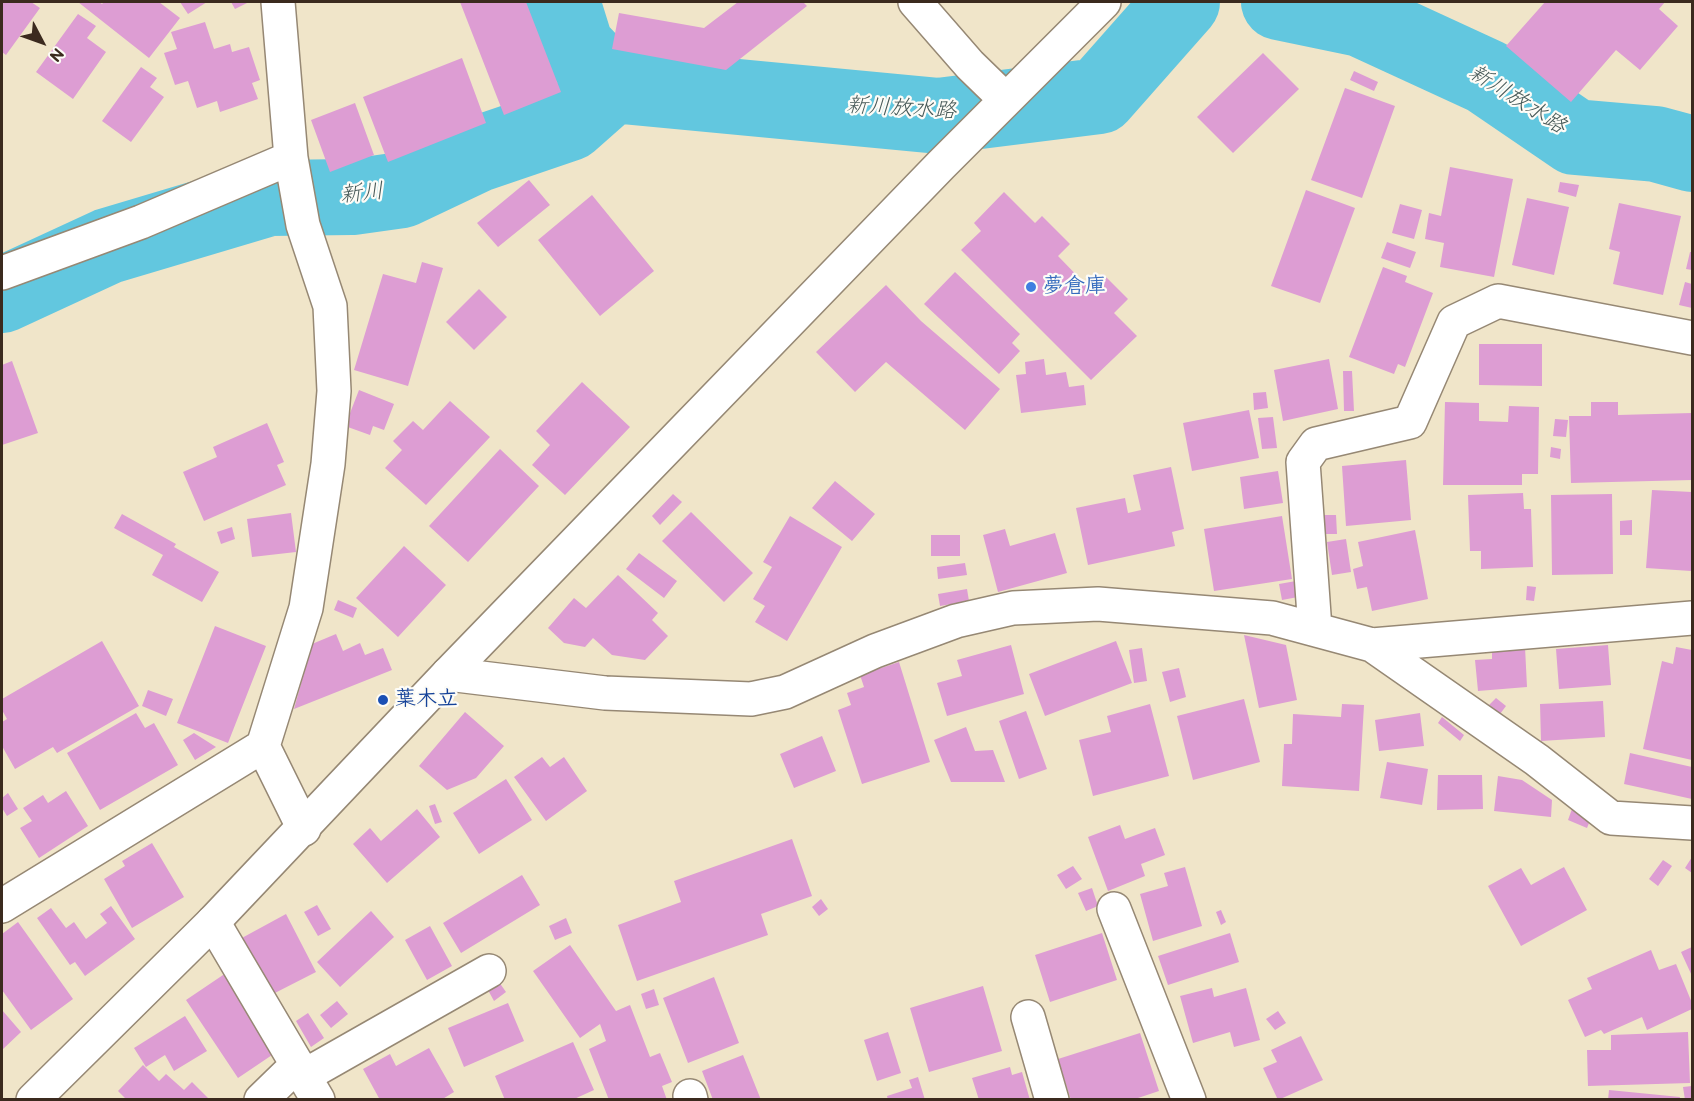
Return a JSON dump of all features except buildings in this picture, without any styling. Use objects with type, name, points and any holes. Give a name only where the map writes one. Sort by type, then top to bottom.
[{"type":"street","points":[[4,898],[262,746],[306,608],[327,475],[334,391],[330,306],[303,225],[292,165],[278,2]]},
{"type":"street","points":[[915,2],[970,65],[1006,99]]},
{"type":"street","points":[[33,1100],[304,829],[448,675],[941,165],[1104,2]]},
{"type":"street","points":[[2,273],[292,165]]},
{"type":"street","points":[[1315,629],[1303,462],[1316,444],[1410,422],[1454,322],[1498,301],[1692,338]]},
{"type":"street","points":[[448,675],[605,693],[752,699],[785,692],[875,651],[956,621],[1013,608],[1098,604],[1272,618],[1372,645],[1537,760],[1611,818],[1692,823]]},
{"type":"street","points":[[1372,645],[1692,618]]},
{"type":"street","points":[[262,746],[304,829]]},
{"type":"street","points":[[1114,909],[1189,1100]]},
{"type":"street","points":[[213,922],[306,1080]]},
{"type":"street","points":[[261,1100],[306,1080],[489,970]]},
{"type":"street","points":[[1028,1017],[1052,1100]]},
{"type":"waterway","name":"新川","points":[[562,2],[576,47],[612,85]]},
{"type":"waterway","name":"新川放水路","points":[[612,85],[939,116],[1099,96],[1182,2]]},
{"type":"waterway","name":"新川放水路","points":[[1279,2],[1361,19],[1487,77],[1575,137],[1656,144],[1692,154]]},
{"type":"waterway","name":"新川","points":[[2,295],[108,246],[269,198],[352,197],[402,190],[478,154],[569,123],[612,85]]},
{"type":"place","name":"夢倉庫","points":[[1031,287]]},
{"type":"place","name":"葉木立","points":[[383,700]]}]
